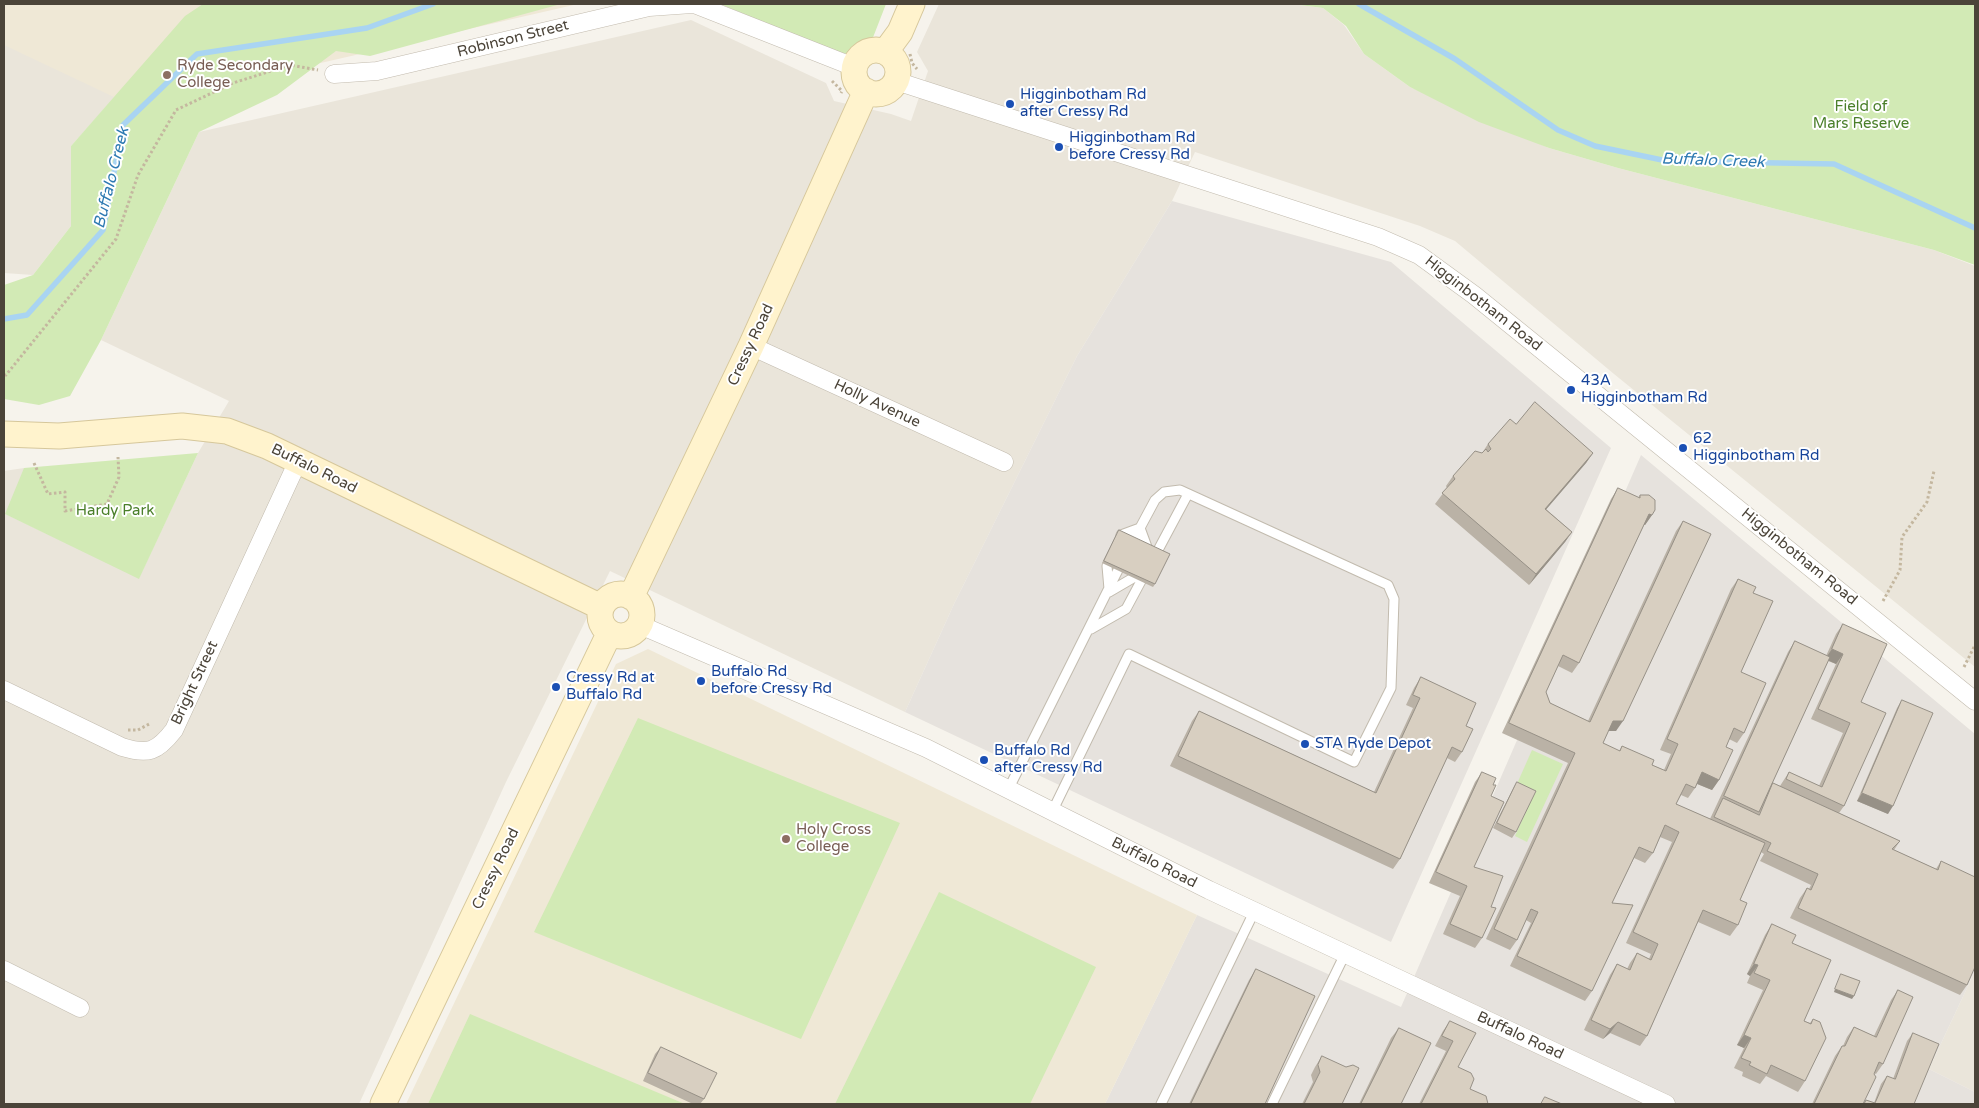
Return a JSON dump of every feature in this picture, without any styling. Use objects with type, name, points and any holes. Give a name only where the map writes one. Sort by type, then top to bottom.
[{"type":"street","name":"Robinson Street","points":[[334,74],[377,71],[649,7],[693,4],[854,67]]},
{"type":"street","points":[[886,52],[900,32],[912,4]]},
{"type":"street","points":[[870,50],[886,52],[892,55],[898,68],[896,81],[880,94],[866,91],[857,84],[854,67],[862,54],[870,50]]},
{"type":"street","name":"Higginbotham Road","points":[[896,81],[1378,237],[1419,255],[1474,295],[1975,701]]},
{"type":"street","name":"Cressy Road","points":[[631,597],[751,346],[866,91]]},
{"type":"street","name":"Holly Avenue","points":[[751,346],[1004,462]]},
{"type":"street","name":"Buffalo Road","points":[[4,434],[59,436],[182,426],[227,431],[267,446],[601,607]]},
{"type":"street","name":"Bright Street","points":[[4,690],[122,747],[137,752],[151,752],[163,743],[174,730],[298,461]]},
{"type":"street","points":[[625,594],[636,601],[642,612],[640,625],[630,635],[623,637],[609,634],[601,624],[599,612],[601,607],[611,596],[625,594]]},
{"type":"street","name":"Buffalo Road","points":[[640,625],[926,748],[1254,912],[1666,1104]]},
{"type":"street","name":"Cressy Road","points":[[383,1104],[609,634]]},
{"type":"street","points":[[4,970],[80,1008]]},
{"type":"lane","points":[[1052,812],[1129,654],[1354,762],[1390,688],[1394,599],[1388,586],[1180,490],[1164,492],[1155,500],[1134,541]]},
{"type":"lane","points":[[1157,552],[1188,494]]},
{"type":"lane","points":[[1122,535],[1140,528]]},
{"type":"lane","points":[[1140,528],[1147,547]]},
{"type":"lane","points":[[1107,566],[1109,592]]},
{"type":"lane","points":[[1008,790],[1091,629],[1118,570]]},
{"type":"lane","points":[[1091,629],[1126,609],[1137,580],[1109,592]]},
{"type":"lane","points":[[1162,1104],[1254,912]]},
{"type":"lane","points":[[1272,1104],[1344,954]]},
{"type":"path","points":[[4,375],[116,239],[138,175],[176,110],[234,83],[290,64],[334,74]]},
{"type":"path","points":[[832,81],[842,91],[838,100]]},
{"type":"path","points":[[34,463],[48,494],[65,492],[65,511],[108,504],[118,482],[118,457]]},
{"type":"path","points":[[1883,601],[1900,570],[1902,537],[1928,502],[1934,471]]},
{"type":"path","points":[[1964,668],[1975,644]]},
{"type":"shaded area","name":"Ryde Secondary College","points":[[4,4],[578,4],[133,106],[4,45]]},
{"type":"shaded area","points":[[939,4],[1292,4],[1323,8],[1344,25],[1364,54],[1410,87],[1549,148],[1618,168],[1934,250],[1975,266],[1975,667],[1614,374],[1455,241],[1420,226],[1195,152],[1172,201],[1077,356],[954,604],[905,712],[610,571],[506,782],[359,1104],[4,1104],[4,471],[24,468],[25,471],[6,514],[139,578],[198,453],[229,401],[101,340],[199,132],[691,20],[826,83],[834,101],[891,114],[911,121],[928,71],[917,52]]},
{"type":"shaded area","points":[[4,43],[117,95],[71,146],[71,226],[33,275],[4,273]]},
{"type":"shaded area","points":[[1172,201],[1391,262],[1611,448],[1391,942],[905,712],[954,604],[1077,356]]},
{"type":"shaded area","points":[[1641,455],[1975,734],[1975,971],[1929,1069],[1975,1092],[1975,1104],[1105,1104],[1197,915],[1401,1007]]},
{"type":"shaded area","name":"Holy Cross College","points":[[648,649],[1197,915],[1105,1104],[406,1104],[616,664]]},
{"type":"shaded area","points":[[1975,971],[1975,1092],[1929,1069]]},
{"type":"green space","points":[[203,4],[561,4],[370,56],[336,51],[277,95],[199,132],[101,340],[70,396],[39,405],[4,399],[4,285],[33,275],[71,226],[71,146],[185,16]]},
{"type":"green space","points":[[720,4],[886,4],[872,40],[843,55]]},
{"type":"green space","name":"Field of Mars Reserve","points":[[1292,4],[1975,4],[1975,265],[1934,250],[1618,168],[1549,148],[1479,122],[1410,87],[1364,54],[1346,26],[1323,8]]},
{"type":"green space","name":"Hardy Park","points":[[198,453],[139,579],[5,514],[24,468]]},
{"type":"green space","points":[[638,718],[900,823],[801,1039],[534,932]]},
{"type":"green space","points":[[1532,750],[1563,764],[1527,842],[1515,836],[1533,796],[1516,786]]},
{"type":"green space","points":[[939,892],[1096,967],[1030,1104],[835,1104]]},
{"type":"green space","points":[[470,1014],[685,1104],[428,1104]]},
{"type":"building","points":[[1535,402],[1593,453],[1545,509],[1572,532],[1536,574],[1442,493],[1455,479],[1453,476],[1475,451],[1482,453],[1486,449],[1488,452],[1491,449],[1488,444],[1510,419],[1516,424]]},
{"type":"building","points":[[1618,488],[1640,498],[1640,495],[1649,495],[1655,500],[1655,510],[1652,515],[1649,514],[1579,663],[1563,655],[1546,692],[1550,703],[1590,722],[1683,521],[1711,534],[1623,721],[1613,721],[1603,743],[1620,751],[1622,746],[1654,760],[1652,765],[1666,771],[1678,744],[1667,739],[1738,579],[1756,587],[1753,593],[1773,601],[1741,672],[1766,683],[1744,733],[1734,728],[1726,747],[1733,750],[1719,780],[1702,772],[1695,788],[1686,784],[1676,804],[1765,843],[1740,900],[1747,903],[1738,925],[1703,910],[1647,1036],[1618,1022],[1610,1029],[1591,1020],[1617,964],[1630,970],[1637,953],[1651,960],[1658,944],[1633,932],[1679,832],[1665,825],[1653,853],[1639,847],[1612,903],[1633,905],[1592,991],[1517,956],[1538,912],[1531,909],[1517,940],[1494,929],[1575,753],[1509,723]]},
{"type":"building","points":[[1119,530],[1170,554],[1155,584],[1104,561]]},
{"type":"building","points":[[1843,624],[1887,644],[1861,702],[1886,713],[1844,806],[1786,779],[1789,772],[1822,787],[1850,723],[1818,709],[1843,654],[1832,649]]},
{"type":"building","points":[[1795,641],[1830,657],[1759,812],[1724,796]]},
{"type":"building","points":[[1421,677],[1476,703],[1466,726],[1473,729],[1462,752],[1452,747],[1400,859],[1178,756],[1199,711],[1376,793],[1420,698],[1413,695]]},
{"type":"building","points":[[1902,700],[1933,713],[1893,806],[1862,793]]},
{"type":"building","points":[[1482,772],[1496,778],[1493,785],[1496,785],[1491,796],[1504,802],[1474,867],[1503,876],[1491,907],[1496,908],[1482,938],[1450,924],[1467,886],[1436,872]]},
{"type":"building","points":[[1517,782],[1536,791],[1516,832],[1497,823]]},
{"type":"building","points":[[1773,783],[1900,841],[1892,849],[1938,870],[1941,861],[1975,877],[1975,967],[1967,985],[1798,908],[1807,888],[1811,890],[1818,874],[1767,851],[1771,843],[1714,817],[1723,798],[1759,815]]},
{"type":"building","points":[[1772,924],[1796,935],[1792,943],[1831,960],[1804,1021],[1811,1024],[1813,1019],[1820,1022],[1826,1038],[1805,1081],[1771,1065],[1767,1074],[1749,1065],[1751,1062],[1741,1058],[1751,1038],[1744,1035],[1770,980],[1754,973],[1758,965],[1754,964]]},
{"type":"building","points":[[1256,969],[1315,996],[1265,1104],[1191,1104]]},
{"type":"building","points":[[1841,974],[1860,981],[1854,996],[1835,989]]},
{"type":"building","points":[[1898,990],[1913,997],[1883,1064],[1879,1062],[1874,1074],[1876,1077],[1863,1104],[1814,1104],[1842,1046],[1845,1046],[1854,1027],[1876,1037]]},
{"type":"building","points":[[1450,1021],[1476,1033],[1458,1067],[1471,1073],[1474,1079],[1470,1089],[1486,1096],[1488,1104],[1421,1104],[1453,1041],[1442,1036]]},
{"type":"building","points":[[1399,1028],[1431,1043],[1401,1104],[1361,1104]]},
{"type":"building","points":[[1913,1033],[1939,1044],[1914,1104],[1864,1104],[1866,1100],[1875,1103],[1887,1076],[1895,1079]]},
{"type":"building","points":[[661,1047],[717,1073],[704,1099],[648,1073]]},
{"type":"building","points":[[1322,1056],[1346,1067],[1353,1065],[1359,1068],[1342,1104],[1304,1104],[1320,1072],[1318,1065]]},
{"type":"building","points":[[1545,1097],[1562,1104],[1541,1104]]},
{"type":"waterway","name":"Buffalo Creek","points":[[4,319],[27,315],[103,230],[123,125],[197,54],[367,28],[433,4]]},
{"type":"waterway","name":"Buffalo Creek","points":[[1359,4],[1455,59],[1558,130],[1595,146],[1667,161],[1834,164],[1975,228]]},
{"type":"place","name":"Ryde Secondary College","points":[[167,75]]},
{"type":"place","name":"Higginbotham Rd after Cressy Rd","points":[[1010,104]]},
{"type":"place","name":"Higginbotham Rd before Cressy Rd","points":[[1059,147]]},
{"type":"place","name":"43A Higginbotham Rd","points":[[1571,390]]},
{"type":"place","name":"62 Higginbotham Rd","points":[[1683,448]]},
{"type":"place","name":"Buffalo Rd before Cressy Rd","points":[[701,681]]},
{"type":"place","name":"Cressy Rd at Buffalo Rd","points":[[556,687]]},
{"type":"place","name":"STA Ryde Depot","points":[[1305,744]]},
{"type":"place","name":"Buffalo Rd after Cressy Rd","points":[[984,760]]},
{"type":"place","name":"Holy Cross College","points":[[786,839]]}]
